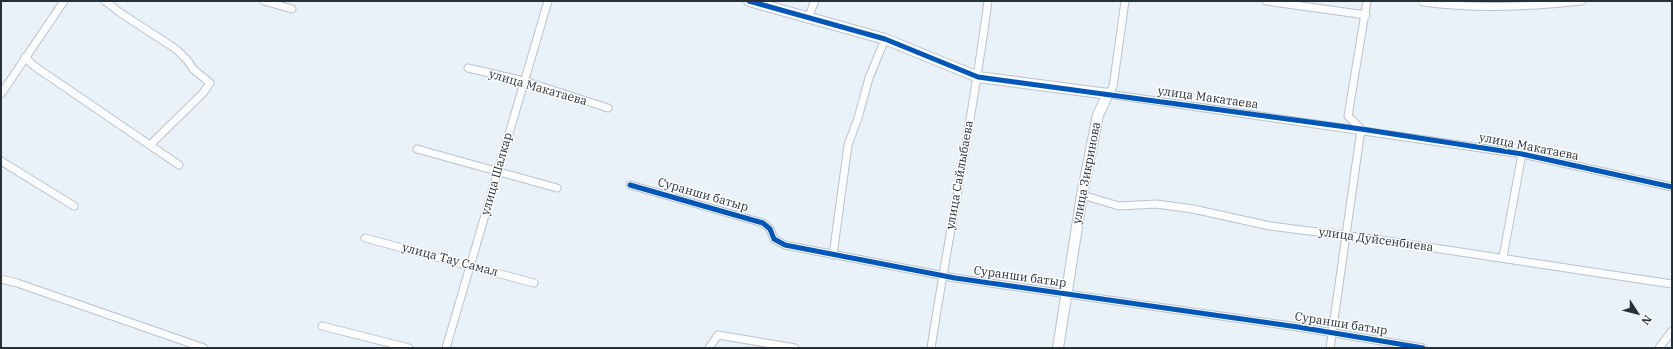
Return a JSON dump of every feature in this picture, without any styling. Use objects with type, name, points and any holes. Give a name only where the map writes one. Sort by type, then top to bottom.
[{"type":"street","points":[[1,94],[64,1]]},
{"type":"street","points":[[105,1],[122,14],[176,49],[188,61],[192,69],[210,83],[203,93],[150,145]]},
{"type":"street","points":[[264,1],[292,9]]},
{"type":"street","name":"улица Шалкар","points":[[446,348],[548,1]]},
{"type":"street","name":"улица Макатаева","points":[[749,1],[885,39],[978,77],[1361,129],[1522,154],[1672,187]]},
{"type":"street","points":[[808,18],[815,1]]},
{"type":"street","name":"улица Сайлыбаева","points":[[931,348],[942,275],[978,77],[988,1]]},
{"type":"street","name":"улица Зикринова","points":[[1058,348],[1082,195],[1098,115],[1108,94],[1113,88],[1125,1]]},
{"type":"street","points":[[1266,1],[1366,15]]},
{"type":"street","points":[[1330,348],[1361,129],[1348,116],[1368,1]]},
{"type":"street","points":[[1423,2],[1455,6],[1541,6],[1581,1]]},
{"type":"street","points":[[833,255],[848,145],[858,118],[869,78],[885,39]]},
{"type":"street","points":[[25,57],[34,66],[179,165]]},
{"type":"street","name":"улица Макатаева","points":[[468,68],[524,81],[608,108]]},
{"type":"street","points":[[417,149],[557,188]]},
{"type":"street","points":[[1503,258],[1522,154]]},
{"type":"street","points":[[1,161],[74,206]]},
{"type":"street","name":"Суранши батыр","points":[[630,185],[764,223],[770,229],[774,239],[779,243],[833,255],[942,275],[1423,348]]},
{"type":"street","name":"улица Дуйсенбиева","points":[[1082,195],[1119,206],[1156,204],[1193,209],[1270,226],[1503,258],[1672,284]]},
{"type":"street","name":"улица Тау Самал","points":[[365,238],[534,283]]},
{"type":"street","points":[[1,279],[17,283],[204,348]]},
{"type":"street","points":[[322,326],[409,348]]},
{"type":"street","points":[[1659,348],[1672,331]]},
{"type":"street","points":[[709,348],[718,335],[795,348]]},
{"type":"cycle path","points":[[749,1],[885,39],[978,77],[1361,129],[1522,154],[1672,187]]},
{"type":"cycle path","points":[[630,185],[763,223],[770,229],[774,239],[785,245],[955,278],[1298,327],[1423,348]]}]
